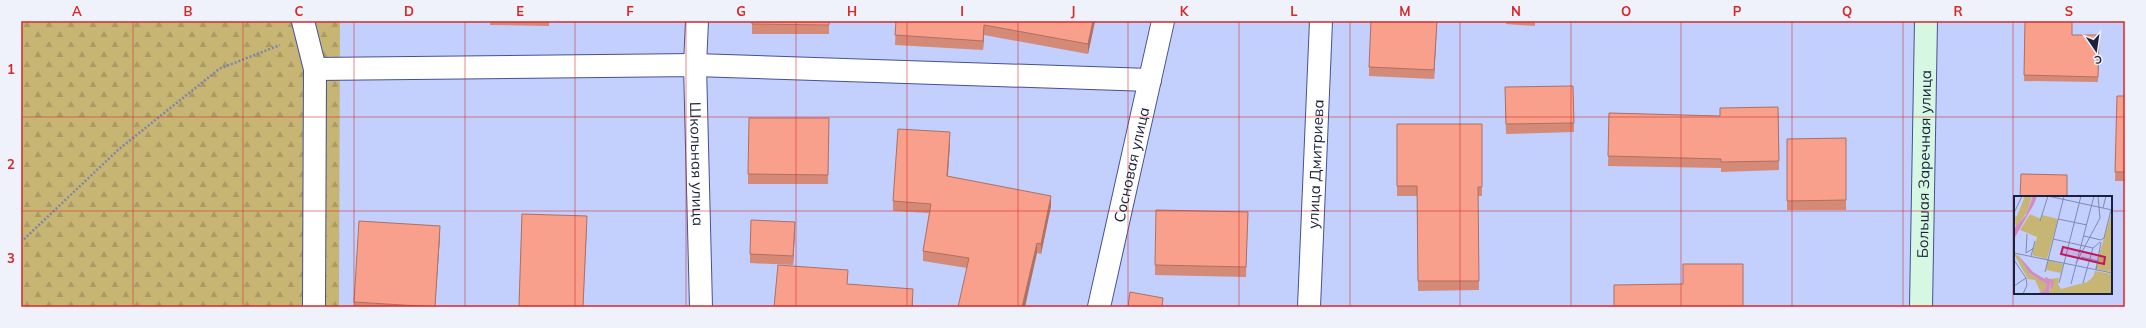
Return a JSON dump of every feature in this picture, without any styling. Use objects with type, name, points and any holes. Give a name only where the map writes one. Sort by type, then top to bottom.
[{"type":"street","name":"Школьная улица","points":[[697,21],[695,65],[701,307]]},
{"type":"street","name":"Сосновая улица","points":[[1099,307],[1163,21]]},
{"type":"street","name":"улица Дмитриева","points":[[1309,307],[1321,21]]},
{"type":"street","name":"Большая Заречная улица","points":[[1922,307],[1926,21]]},
{"type":"street","points":[[305,28],[315,69],[314,307]]},
{"type":"street","points":[[315,69],[695,65],[1150,80]]},
{"type":"path","points":[[21,242],[118,150],[218,69],[305,28]]},
{"type":"green space","points":[[21,21],[340,21],[339,307],[21,307]]},
{"type":"building","points":[[752,21],[829,21],[829,25],[752,24]]},
{"type":"building","points":[[896,21],[1093,21],[1088,44],[984,25],[983,41],[895,35]]},
{"type":"building","points":[[1371,21],[1437,21],[1434,70],[1369,67]]},
{"type":"building","points":[[2025,21],[2072,21],[2072,35],[2099,35],[2098,77],[2024,75]]},
{"type":"building","points":[[1573,86],[1574,123],[1506,124],[1505,87]]},
{"type":"building","points":[[2117,96],[2125,96],[2125,172],[2115,172]]},
{"type":"building","points":[[1778,107],[1779,161],[1721,162],[1721,159],[1608,156],[1609,113],[1720,116],[1720,108]]},
{"type":"building","points":[[749,118],[829,118],[828,175],[748,174]]},
{"type":"building","points":[[1397,124],[1482,124],[1482,187],[1478,187],[1479,281],[1418,281],[1417,186],[1397,186]]},
{"type":"building","points":[[898,129],[950,132],[947,176],[1051,196],[1041,244],[1037,243],[1022,307],[958,307],[969,258],[923,251],[931,204],[893,201]]},
{"type":"building","points":[[1846,138],[1846,200],[1787,201],[1787,139]]},
{"type":"building","points":[[2021,174],[2067,175],[2067,196],[2020,196]]},
{"type":"building","points":[[1156,210],[1248,212],[1246,267],[1155,265]]},
{"type":"building","points":[[522,214],[587,216],[583,307],[519,306]]},
{"type":"building","points":[[751,220],[795,222],[793,256],[750,254]]},
{"type":"building","points":[[359,221],[440,226],[435,307],[354,302]]},
{"type":"building","points":[[1683,264],[1743,264],[1743,307],[1614,307],[1614,285],[1683,284]]},
{"type":"building","points":[[778,265],[848,270],[847,284],[913,289],[912,307],[774,307]]},
{"type":"building","points":[[1130,292],[1163,298],[1162,307],[1128,307]]}]
